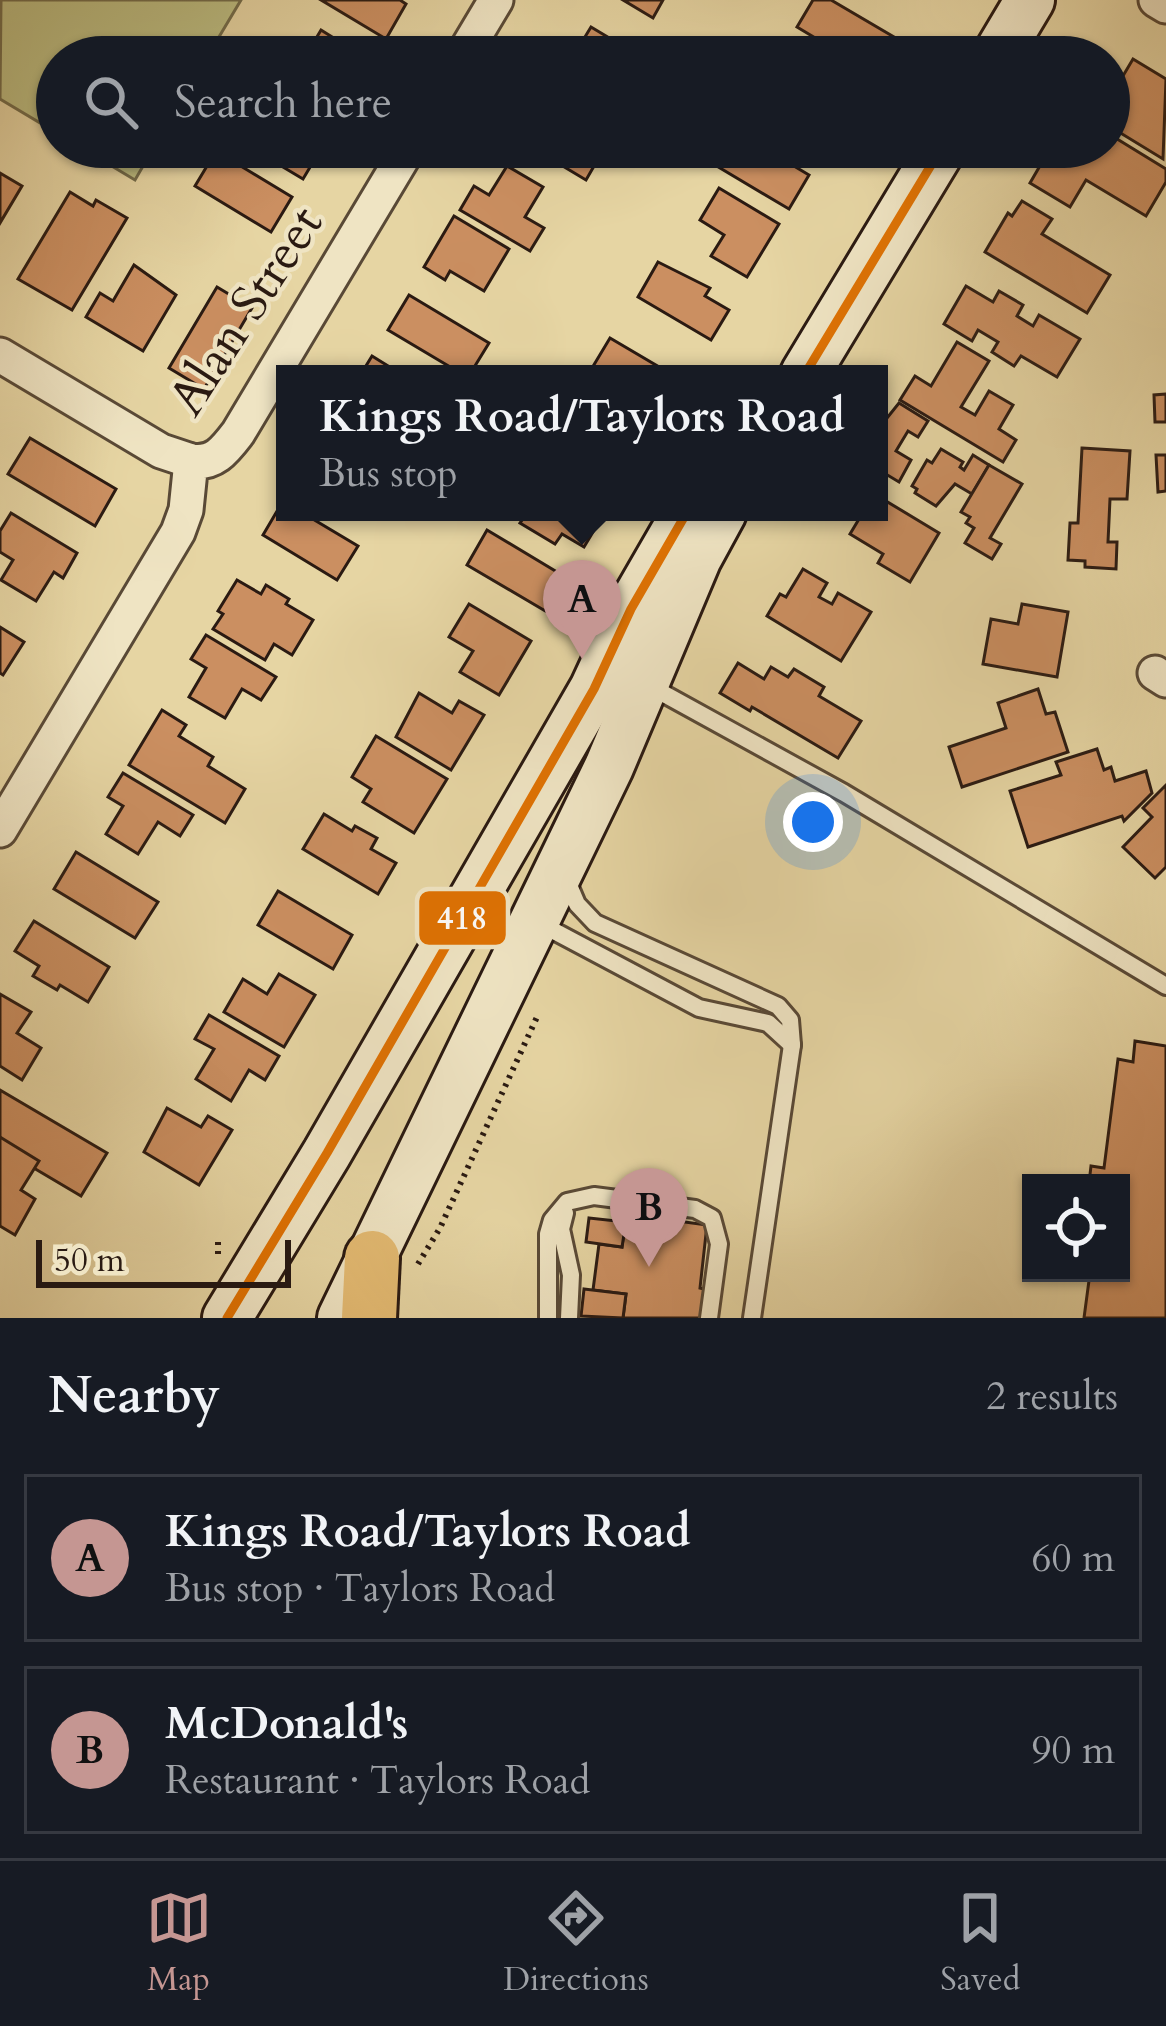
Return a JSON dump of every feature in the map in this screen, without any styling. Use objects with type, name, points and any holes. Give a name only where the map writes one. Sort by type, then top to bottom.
[{"type":"main road","points":[[973,36],[994,0]]},
{"type":"main road","points":[[1009,36],[1030,0]]},
{"type":"main road","points":[[775,365],[893,168]]},
{"type":"main road","points":[[810,365],[929,168]]},
{"type":"main road","points":[[226,1318],[501,852],[682,521]]},
{"type":"main road","points":[[342,1318],[561,868],[717,521]]},
{"type":"main road","points":[[594,689],[625,678],[645,683]]},
{"type":"main road","points":[[501,852],[514,892],[536,921]]},
{"type":"main road","points":[[260,1263],[322,1194],[396,1077],[406,1074],[451,1095]]},
{"type":"main road","points":[[370,1318],[372,1258]]},
{"type":"street","points":[[475,36],[496,0]]},
{"type":"street","points":[[1156,0],[1166,6]]},
{"type":"street","name":"Alan Street","points":[[279,365],[396,168]]},
{"type":"street","points":[[0,355],[161,451],[190,461]]},
{"type":"street","name":"Alan Street","points":[[0,830],[178,532],[186,510],[190,461],[217,456],[238,433],[276,369]]},
{"type":"lane","points":[[645,683],[844,793],[1166,986]]},
{"type":"lane","points":[[561,868],[585,915],[778,1006],[790,1020],[792,1045],[752,1318]]},
{"type":"lane","points":[[536,921],[700,1007],[768,1023],[792,1045]]},
{"type":"lane","points":[[548,1318],[548,1234],[561,1208],[576,1198],[594,1196],[695,1209],[712,1218],[719,1244],[709,1318]]},
{"type":"lane","points":[[569,1318],[571,1275],[561,1229],[567,1208],[576,1198]]},
{"type":"green space","points":[[1,0],[241,0],[220,36],[36,36],[36,120],[0,99]]},
{"type":"green space","points":[[115,168],[142,168],[135,180]]},
{"type":"building","points":[[321,0],[400,0],[406,4],[388,36]]},
{"type":"building","points":[[623,0],[663,0],[653,18]]},
{"type":"building","points":[[813,0],[831,0],[892,36],[812,36],[797,27]]},
{"type":"building","points":[[591,27],[606,36],[586,36]]},
{"type":"building","points":[[1133,59],[1166,79],[1163,159],[1130,139]]},
{"type":"building","points":[[1130,147],[1166,169],[1166,182],[1146,216],[1086,180],[1070,207],[1030,183],[1039,168],[1130,168]]},
{"type":"building","points":[[206,168],[244,168],[292,197],[271,232],[195,186]]},
{"type":"building","points":[[285,168],[310,168],[303,179]]},
{"type":"building","points":[[506,168],[543,187],[525,217],[544,228],[530,251],[460,210],[474,186],[489,195]]},
{"type":"building","points":[[566,168],[593,168],[586,180]]},
{"type":"building","points":[[720,168],[797,168],[809,175],[789,209]]},
{"type":"building","points":[[0,173],[22,186],[0,223]]},
{"type":"building","points":[[719,188],[779,224],[747,277],[711,256],[724,235],[700,220]]},
{"type":"building","points":[[70,192],[127,218],[72,310],[18,279]]},
{"type":"building","points":[[1022,201],[1052,219],[1042,234],[1110,275],[1087,313],[985,252],[1008,213],[1012,216]]},
{"type":"building","points":[[454,216],[509,249],[484,291],[450,271],[445,280],[424,267]]},
{"type":"building","points":[[658,262],[710,288],[705,296],[729,310],[711,340],[638,297]]},
{"type":"building","points":[[134,265],[176,295],[143,351],[86,317],[100,293],[113,301]]},
{"type":"building","points":[[966,286],[993,302],[999,291],[1023,305],[1017,316],[1033,326],[1039,315],[1080,339],[1057,377],[1021,356],[1014,366],[992,352],[998,342],[978,330],[972,341],[944,324]]},
{"type":"building","points":[[217,287],[252,308],[204,389],[169,368]]},
{"type":"building","points":[[409,295],[489,343],[476,365],[447,365],[388,330]]},
{"type":"building","points":[[610,338],[656,365],[594,365]]},
{"type":"building","points":[[957,342],[989,361],[961,407],[975,415],[989,391],[1013,405],[999,429],[1016,440],[1003,462],[900,400],[915,376],[931,386]]},
{"type":"building","points":[[1166,394],[1166,422],[1155,422],[1154,395]]},
{"type":"building","points":[[899,403],[928,421],[918,437],[908,431],[896,451],[911,460],[899,482],[888,475],[888,417]]},
{"type":"building","points":[[30,438],[116,489],[95,526],[8,474]]},
{"type":"building","points":[[1082,448],[1130,451],[1127,499],[1110,499],[1108,542],[1117,542],[1116,569],[1085,567],[1085,561],[1068,560],[1070,523],[1078,523]]},
{"type":"building","points":[[941,449],[963,462],[964,470],[973,455],[989,465],[972,494],[955,484],[936,506],[912,486],[927,460],[932,463]]},
{"type":"building","points":[[1156,455],[1166,455],[1166,491],[1158,492]]},
{"type":"building","points":[[989,465],[1022,484],[990,538],[1001,544],[992,559],[965,543],[974,528],[966,523],[970,517],[961,512]]},
{"type":"building","points":[[888,502],[939,533],[910,582],[878,563],[883,554],[850,534],[858,521],[888,521]]},
{"type":"building","points":[[11,513],[77,553],[63,578],[54,572],[36,601],[1,580],[13,560],[0,552],[0,531]]},
{"type":"building","points":[[276,513],[276,521],[316,521],[358,546],[337,580],[263,535]]},
{"type":"building","points":[[600,521],[584,547],[562,534],[555,544],[520,523]]},
{"type":"building","points":[[487,530],[567,578],[547,612],[467,565]]},
{"type":"building","points":[[803,569],[827,583],[819,597],[832,604],[838,593],[871,612],[841,661],[767,616]]},
{"type":"building","points":[[237,580],[261,594],[266,585],[313,620],[292,655],[274,644],[265,660],[213,629]]},
{"type":"building","points":[[469,604],[531,641],[499,695],[460,672],[473,651],[449,637]]},
{"type":"building","points":[[1022,604],[1068,612],[1057,677],[983,664],[991,619],[1018,624]]},
{"type":"building","points":[[0,627],[24,642],[3,675],[0,673]]},
{"type":"building","points":[[206,635],[276,677],[261,700],[242,689],[225,718],[189,697],[206,668],[191,659]]},
{"type":"building","points":[[738,663],[764,679],[771,667],[788,677],[794,669],[824,687],[819,696],[861,721],[838,758],[720,693]]},
{"type":"building","points":[[1038,689],[1046,714],[1055,712],[1068,752],[962,787],[949,747],[1006,728],[998,703]]},
{"type":"building","points":[[419,693],[452,713],[459,701],[484,715],[451,770],[396,737]]},
{"type":"building","points":[[162,710],[186,725],[179,736],[213,757],[208,766],[245,789],[225,823],[129,765]]},
{"type":"building","points":[[376,736],[447,779],[414,833],[363,802],[371,789],[352,777]]},
{"type":"building","points":[[1097,749],[1104,770],[1111,767],[1115,781],[1146,771],[1152,793],[1124,821],[1122,816],[1028,847],[1010,791],[1061,775],[1056,762]]},
{"type":"building","points":[[123,773],[193,815],[180,836],[158,822],[138,854],[106,834],[123,806],[108,797]]},
{"type":"building","points":[[1166,785],[1166,867],[1155,878],[1123,847],[1152,817],[1143,808]]},
{"type":"building","points":[[324,814],[352,831],[355,826],[377,838],[371,849],[396,863],[378,894],[303,849]]},
{"type":"building","points":[[76,852],[158,902],[135,938],[54,889]]},
{"type":"building","points":[[278,891],[352,935],[333,969],[258,925]]},
{"type":"building","points":[[34,921],[109,967],[88,1002],[33,976],[39,966],[15,951]]},
{"type":"building","points":[[279,974],[315,995],[284,1047],[224,1012],[243,979],[267,994]]},
{"type":"building","points":[[0,994],[31,1012],[17,1033],[41,1048],[22,1080],[0,1066]]},
{"type":"building","points":[[209,1015],[279,1056],[265,1080],[249,1070],[231,1101],[196,1079],[214,1049],[195,1039]]},
{"type":"building","points":[[1135,1041],[1166,1046],[1166,1318],[1084,1318],[1089,1282],[1130,1282],[1130,1174],[1090,1174],[1091,1166],[1104,1168],[1118,1059],[1133,1062]]},
{"type":"building","points":[[0,1090],[107,1153],[81,1196],[0,1148]]},
{"type":"building","points":[[167,1108],[201,1127],[208,1116],[232,1130],[199,1185],[144,1152]]},
{"type":"building","points":[[0,1137],[39,1161],[21,1190],[35,1199],[15,1235],[0,1226]]},
{"type":"building","points":[[626,1214],[707,1225],[701,1318],[623,1318],[626,1294],[593,1290],[599,1244],[622,1247]]},
{"type":"building","points":[[589,1218],[626,1222],[622,1247],[586,1242]]},
{"type":"building","points":[[584,1289],[626,1294],[623,1318],[581,1316]]},
{"type":"transit line","name":"418","points":[[810,365],[929,168]]},
{"type":"transit line","name":"418","points":[[227,1318],[594,689],[631,609],[682,521]]},
{"type":"place","name":"Kings Road/Taylors Road","points":[[582,659]]},
{"type":"place","name":"McDonald's","points":[[649,1267]]}]
